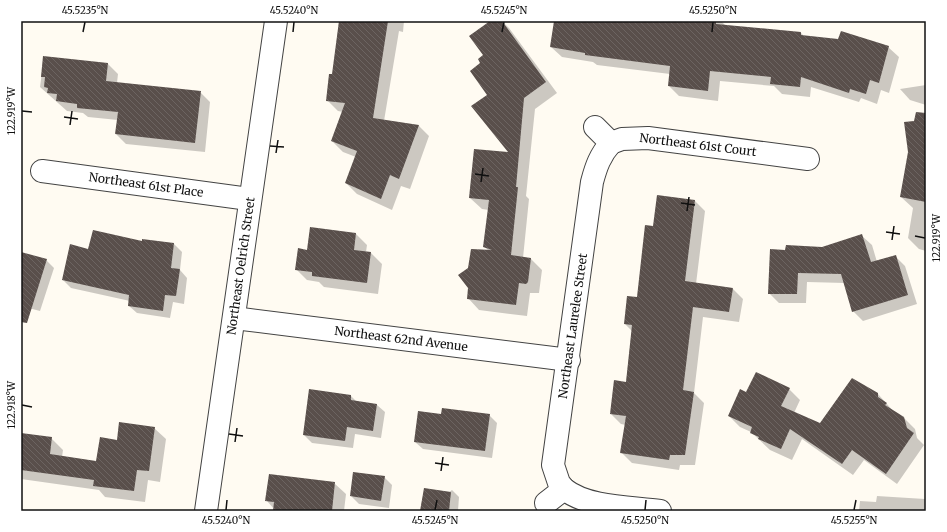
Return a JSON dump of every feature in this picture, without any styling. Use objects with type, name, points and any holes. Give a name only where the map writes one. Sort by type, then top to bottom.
[{"type":"street","name":"Northeast Oelrich Street","points":[[206,511],[234,318],[249,199],[276,21]]},
{"type":"street","points":[[595,127],[611,143]]},
{"type":"street","name":"Northeast 61st Court","points":[[611,143],[622,138],[648,138],[808,159]]},
{"type":"street","name":"Northeast Laurelee Street","points":[[564,489],[559,484],[553,465],[569,360],[592,182],[596,164],[603,152],[611,143]]},
{"type":"street","name":"Northeast 61st Place","points":[[42,171],[249,199]]},
{"type":"street","name":"Northeast 62nd Avenue","points":[[234,318],[569,360]]},
{"type":"street","points":[[546,502],[564,489],[571,495],[592,502],[660,511]]},
{"type":"building","points":[[339,21],[388,21],[373,118],[419,125],[399,179],[390,175],[381,199],[345,183],[357,151],[331,141],[345,103],[326,101],[329,74],[332,74]]},
{"type":"building","points":[[490,21],[502,21],[546,82],[524,98],[516,187],[518,187],[511,255],[531,258],[528,282],[526,284],[519,283],[516,305],[467,299],[468,288],[458,275],[468,268],[471,249],[492,250],[483,247],[489,200],[469,198],[474,149],[508,152],[471,106],[487,95],[470,71],[480,63],[478,59],[483,55],[469,36]]},
{"type":"building","points":[[554,21],[716,21],[716,24],[801,32],[801,35],[838,39],[841,31],[889,46],[879,83],[870,80],[866,94],[850,89],[849,93],[801,77],[800,87],[770,84],[771,77],[710,71],[708,91],[668,86],[670,66],[585,55],[585,53],[550,47]]},
{"type":"building","points":[[43,56],[108,63],[106,81],[201,91],[195,143],[115,134],[118,112],[77,108],[77,104],[56,101],[57,94],[47,93],[48,88],[44,87],[45,77],[41,77]]},
{"type":"building","points":[[916,112],[926,113],[926,202],[900,197],[908,152],[904,122],[914,121]]},
{"type":"building","points":[[657,195],[695,200],[685,281],[733,288],[729,312],[693,307],[683,390],[694,392],[685,455],[670,455],[669,460],[620,453],[626,416],[610,414],[614,380],[626,382],[632,325],[624,324],[627,296],[637,297],[645,225],[653,226]]},
{"type":"building","points":[[310,227],[356,233],[354,250],[371,252],[367,283],[312,276],[312,272],[295,270],[298,248],[307,250]]},
{"type":"building","points":[[93,230],[142,241],[142,239],[174,243],[171,268],[180,269],[176,296],[165,295],[163,311],[128,306],[129,295],[62,280],[70,244],[88,249]]},
{"type":"building","points":[[862,234],[871,262],[896,255],[908,295],[852,312],[841,274],[798,273],[797,294],[768,294],[770,249],[785,250],[786,245],[822,247]]},
{"type":"building","points":[[21,252],[47,259],[27,323],[21,322]]},
{"type":"building","points":[[756,372],[790,388],[781,406],[820,423],[852,378],[878,393],[878,397],[887,403],[885,405],[904,417],[907,428],[914,433],[886,474],[852,450],[842,464],[790,429],[781,449],[758,439],[759,437],[750,433],[752,427],[728,416],[740,389],[746,392]]},
{"type":"building","points":[[309,389],[351,395],[351,400],[377,404],[373,431],[347,427],[345,441],[303,435]]},
{"type":"building","points":[[442,408],[490,414],[485,451],[414,442],[418,411],[441,414]]},
{"type":"building","points":[[119,422],[155,427],[149,471],[137,470],[134,491],[93,486],[94,480],[21,470],[21,433],[52,437],[50,454],[96,461],[100,437],[117,440]]},
{"type":"building","points":[[353,472],[385,476],[381,501],[350,496]]},
{"type":"building","points":[[269,474],[335,482],[332,511],[273,511],[274,502],[265,501]]},
{"type":"building","points":[[424,488],[451,492],[449,511],[420,511]]}]
